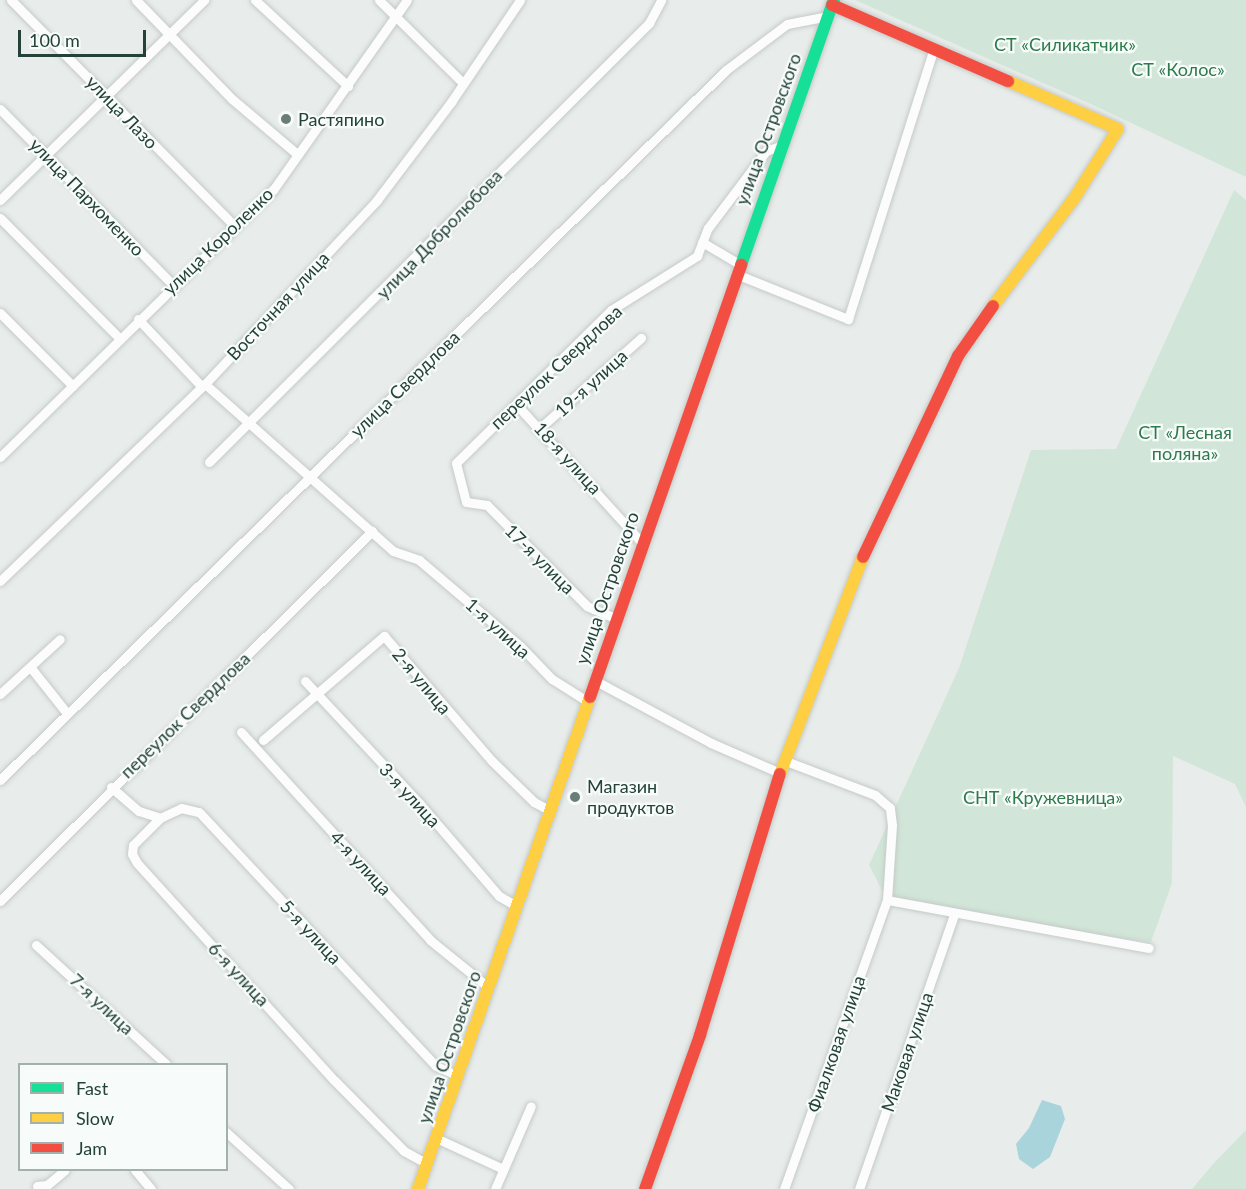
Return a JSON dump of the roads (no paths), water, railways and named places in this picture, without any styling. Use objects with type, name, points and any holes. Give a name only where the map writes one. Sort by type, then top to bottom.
[{"type":"street","name":"улица Лазо","points":[[11,0],[234,225]]},
{"type":"street","points":[[136,0],[232,99],[296,153]]},
{"type":"street","points":[[0,200],[204,0]]},
{"type":"street","points":[[255,0],[348,86]]},
{"type":"street","points":[[379,0],[463,83]]},
{"type":"street","name":"улица Короленко","points":[[0,457],[234,225],[273,190],[296,153],[348,86],[406,0]]},
{"type":"street","name":"Восточная улица","points":[[0,581],[203,385],[377,200],[463,83],[520,0]]},
{"type":"street","name":"улица Добролюбова","points":[[209,462],[649,23],[661,0]]},
{"type":"street","points":[[645,1189],[700,1035],[783,767],[859,566],[958,356],[1045,232],[1075,197],[1118,129],[934,48],[831,7]]},
{"type":"street","name":"улица Островского","points":[[418,1189],[615,618],[831,7]]},
{"type":"street","name":"улица Свердлова","points":[[0,780],[66,712],[726,70],[787,24],[831,7]]},
{"type":"street","points":[[702,242],[738,269],[848,319],[934,48]]},
{"type":"street","name":"улица Пархоменко","points":[[0,109],[173,285]]},
{"type":"street","name":"переулок Свердлова","points":[[466,502],[456,463],[611,310],[677,272],[698,256],[702,242],[766,151],[780,146]]},
{"type":"street","points":[[0,218],[119,338]]},
{"type":"street","points":[[0,313],[73,386]]},
{"type":"street","name":"1-я улица","points":[[138,319],[203,385],[311,475],[393,551],[410,555],[492,621],[552,679],[587,700]]},
{"type":"street","name":"19-я улица","points":[[541,427],[641,338]]},
{"type":"street","name":"18-я улица","points":[[516,404],[541,427],[642,542]]},
{"type":"street","points":[[0,440],[8,448]]},
{"type":"street","name":"17-я улица","points":[[466,502],[487,505],[587,606],[615,618]]},
{"type":"street","name":"переулок Свердлова","points":[[0,901],[111,787],[372,531]]},
{"type":"street","name":"2-я улица","points":[[263,740],[384,636],[486,754],[534,802],[549,810]]},
{"type":"street","points":[[0,694],[60,639]]},
{"type":"street","points":[[30,668],[66,712]]},
{"type":"street","points":[[594,680],[711,743],[783,767]]},
{"type":"street","name":"3-я улица","points":[[305,681],[420,803],[499,896],[516,906]]},
{"type":"street","name":"4-я улица","points":[[241,732],[430,940],[488,987]]},
{"type":"street","name":"Фиалковая улица","points":[[783,767],[875,795],[890,808],[887,900],[784,1189]]},
{"type":"street","points":[[111,787],[139,811],[160,818]]},
{"type":"street","name":"5-я улица","points":[[160,818],[181,808],[200,812],[436,1066],[458,1076]]},
{"type":"street","name":"6-я улица","points":[[160,818],[133,845],[132,854],[137,863],[335,1082],[404,1151],[427,1164]]},
{"type":"street","points":[[887,900],[1149,948]]},
{"type":"street","name":"Маковая улица","points":[[859,1189],[954,914]]},
{"type":"street","name":"7-я улица","points":[[36,945],[164,1063]]},
{"type":"street","points":[[495,1189],[531,1106]]},
{"type":"street","points":[[228,1134],[289,1189]]},
{"type":"street","points":[[436,1138],[503,1168]]},
{"type":"street","points":[[38,1188],[47,1185],[64,1171]]},
{"type":"street","points":[[136,1171],[151,1189]]},
{"type":"water","points":[[1042,1100],[1061,1106],[1065,1119],[1050,1157],[1033,1169],[1019,1159],[1016,1144],[1029,1128]]},
{"type":"place","name":"Растяпино","points":[[286,119]]},
{"type":"place","name":"Магазин продуктов","points":[[575,797]]},
{"type":"park label","name":"СТ «Силикатчик»","points":[[1065,44]]},
{"type":"park label","name":"СТ «Колос»","points":[[1178,69]]},
{"type":"park label","name":"СТ «Лесная поляна»","points":[[1185,443]]},
{"type":"park label","name":"СНТ «Кружевница»","points":[[1043,797]]}]
